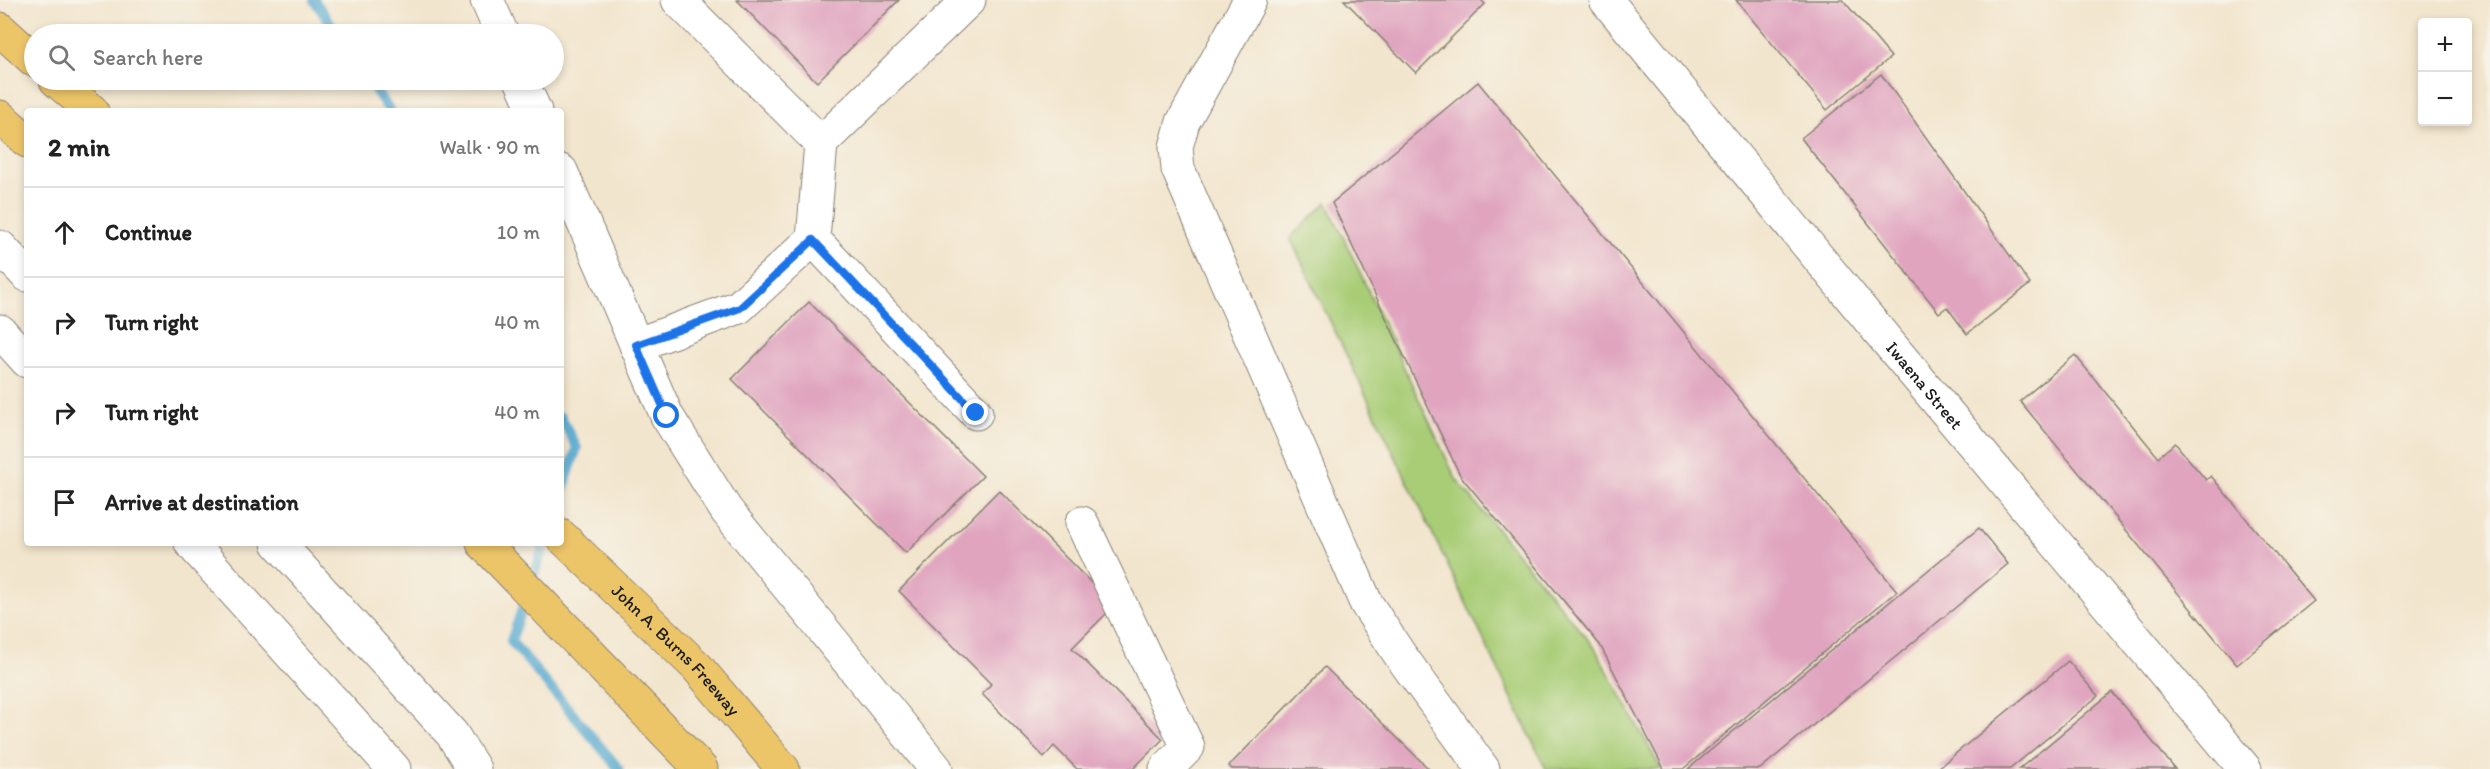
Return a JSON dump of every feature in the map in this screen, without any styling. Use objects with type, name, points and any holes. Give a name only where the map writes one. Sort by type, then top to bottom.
[{"type":"highway","points":[[0,29],[24,51]]},
{"type":"highway","points":[[68,90],[89,108]]},
{"type":"highway","points":[[0,117],[24,138]]},
{"type":"highway","name":"John A. Burns Freeway","points":[[564,539],[697,667],[783,769]]},
{"type":"highway","points":[[486,546],[701,769]]},
{"type":"street","points":[[487,0],[498,24]]},
{"type":"street","points":[[678,0],[820,143]]},
{"type":"street","points":[[636,345],[740,308],[813,240],[820,143],[969,0]]},
{"type":"street","points":[[1250,0],[1183,122],[1176,147],[1178,169],[1366,603],[1400,655],[1483,769]]},
{"type":"street","name":"Iwaena Street","points":[[1606,0],[1887,341],[2246,769]]},
{"type":"street","points":[[526,90],[534,108]]},
{"type":"street","points":[[564,178],[667,416],[726,510],[936,769]]},
{"type":"street","points":[[813,240],[976,413]]},
{"type":"street","points":[[0,247],[24,272]]},
{"type":"street","points":[[0,331],[24,358]]},
{"type":"street","points":[[1082,524],[1188,747],[1166,769]]},
{"type":"street","points":[[194,546],[394,769]]},
{"type":"street","points":[[281,546],[452,734],[474,769]]},
{"type":"green space","points":[[1327,202],[1456,479],[1595,648],[1661,769],[1546,769],[1290,238]]},
{"type":"building","points":[[737,0],[899,0],[817,82]]},
{"type":"building","points":[[1344,0],[1481,0],[1485,4],[1416,73]]},
{"type":"building","points":[[1736,0],[1843,0],[1891,57],[1827,110]]},
{"type":"building","points":[[1881,74],[2030,284],[1967,334],[1947,307],[1939,313],[1801,138]]},
{"type":"building","points":[[1478,82],[1897,591],[1683,769],[1664,769],[1600,645],[1460,475],[1332,203]]},
{"type":"building","points":[[809,302],[983,476],[906,553],[732,379]]},
{"type":"building","points":[[2075,355],[2158,457],[2175,443],[2206,480],[2211,476],[2314,601],[2237,665],[2020,401]]},
{"type":"building","points":[[999,490],[1114,606],[1072,648],[1163,739],[1133,769],[1077,769],[1054,746],[1044,757],[982,694],[991,684],[899,591]]},
{"type":"building","points":[[1979,528],[2008,564],[1760,769],[1688,769]]},
{"type":"building","points":[[2068,661],[2098,696],[2010,769],[1937,769]]},
{"type":"building","points":[[1325,667],[1429,769],[1232,769],[1229,766]]},
{"type":"building","points":[[2112,692],[2175,769],[2019,769]]},
{"type":"waterway","points":[[314,0],[331,24]]},
{"type":"waterway","points":[[375,90],[388,108]]},
{"type":"waterway","points":[[564,423],[577,448],[564,486]]},
{"type":"waterway","points":[[544,546],[511,641],[619,769]]},
{"type":"route","points":[[667,416],[636,345],[740,308],[813,240],[976,413]]}]
